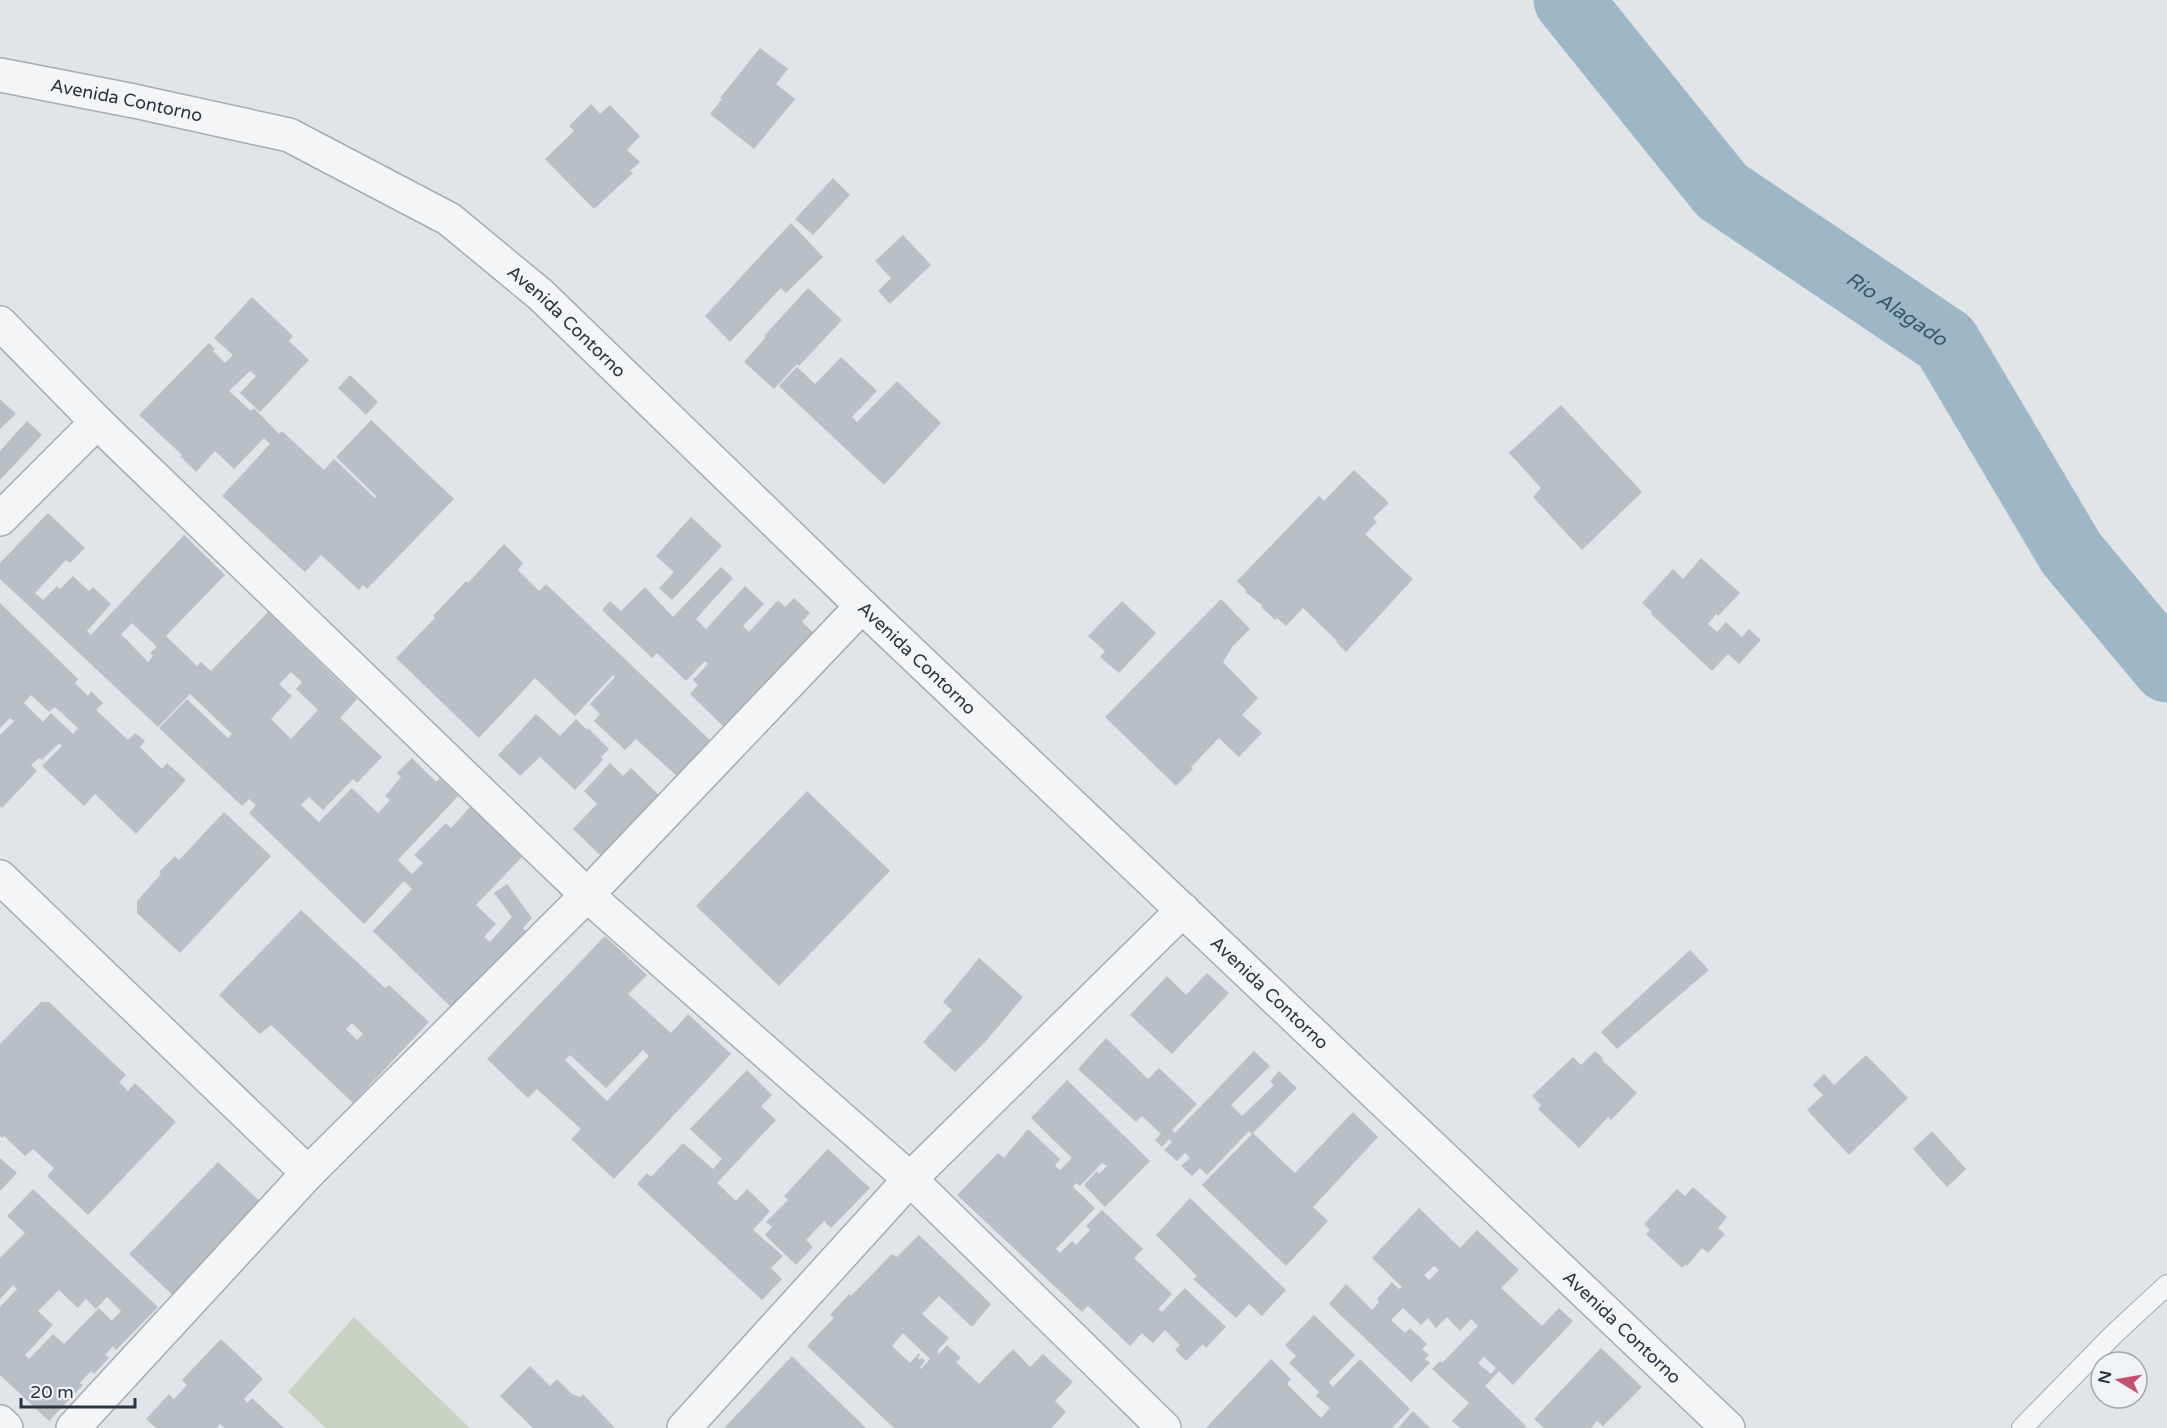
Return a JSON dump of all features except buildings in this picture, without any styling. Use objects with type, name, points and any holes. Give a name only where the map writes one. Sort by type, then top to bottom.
[{"type":"street","name":"Avenida Contorno","points":[[0,75],[289,135],[449,219],[541,295],[862,606],[1728,1428]]},
{"type":"street","points":[[0,323],[97,422],[587,895],[910,1179],[1164,1428]]},
{"type":"street","points":[[0,519],[97,422]]},
{"type":"street","points":[[73,1428],[308,1173],[587,895],[862,606]]},
{"type":"street","points":[[0,876],[308,1173]]},
{"type":"street","points":[[684,1428],[910,1179],[1184,910]]},
{"type":"street","points":[[0,1422],[6,1428]]},
{"type":"lane","points":[[2022,1428],[2114,1334],[2167,1285]]},
{"type":"green space","points":[[354,1317],[470,1428],[326,1428],[288,1392]]},
{"type":"waterway","name":"Rio Alagado","points":[[1568,0],[1722,191],[1946,342],[2071,553],[2167,668]]}]
